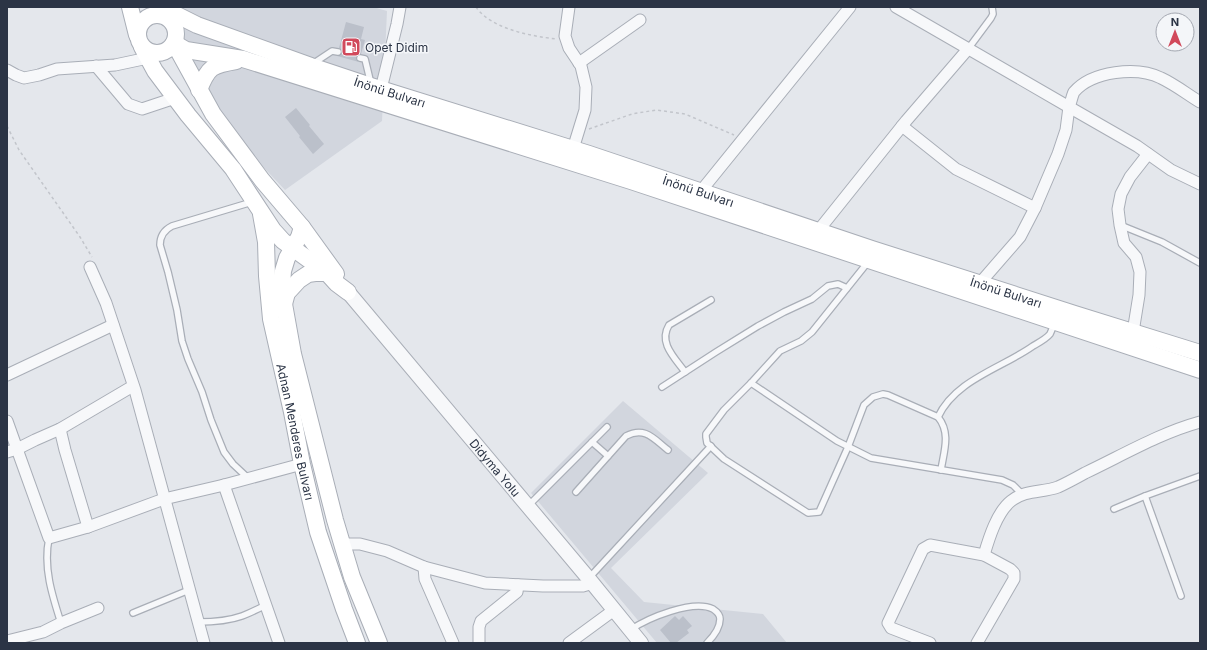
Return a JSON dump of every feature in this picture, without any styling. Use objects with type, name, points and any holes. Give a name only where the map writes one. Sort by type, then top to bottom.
[{"type":"main road","points":[[130,7],[142,46],[155,71],[232,169],[273,230],[283,241],[327,273],[336,283],[348,292]]},
{"type":"main road","points":[[163,13],[176,33],[174,43],[165,52],[153,53],[147,51],[142,46],[138,29],[140,24],[148,16],[163,13]]},
{"type":"main road","name":"İnönü Bulvarı","points":[[163,13],[173,13],[197,24],[376,88],[573,149],[980,284],[1200,353]]},
{"type":"main road","points":[[174,43],[213,114],[262,180],[302,226],[348,292]]},
{"type":"main road","name":"İnönü Bulvarı","points":[[174,43],[186,50],[243,60],[631,181],[1200,370]]},
{"type":"main road","points":[[199,90],[204,76],[210,69],[219,64],[243,60]]},
{"type":"main road","points":[[258,208],[264,207],[268,204],[280,202]]},
{"type":"main road","name":"Adnan Menderes Bulvarı","points":[[258,208],[266,242],[267,276],[271,319],[302,464],[318,532],[357,643]]},
{"type":"main road","name":"Adnan Menderes Bulvarı","points":[[302,226],[300,237],[287,258],[283,272],[282,286],[293,354],[342,544],[352,577],[379,643]]},
{"type":"main road","points":[[284,304],[287,293],[299,280],[308,274],[327,273]]},
{"type":"street","points":[[376,88],[397,24],[400,7]]},
{"type":"street","points":[[569,7],[565,36],[569,48],[580,66],[586,87],[585,110],[573,149]]},
{"type":"street","points":[[701,191],[850,7]]},
{"type":"street","points":[[896,7],[1137,146],[1171,170],[1200,184]]},
{"type":"street","points":[[578,63],[640,20]]},
{"type":"street","points":[[8,72],[24,78],[39,76],[58,68],[115,65],[142,46]]},
{"type":"street","points":[[818,231],[902,126],[968,49]]},
{"type":"street","points":[[96,66],[128,104],[142,109],[175,98]]},
{"type":"street","points":[[980,284],[1020,237],[1035,208],[1058,154],[1066,130],[1074,93],[1090,80],[1113,73],[1139,71],[1160,77],[1200,102]]},
{"type":"street","points":[[902,126],[956,169],[1035,208]]},
{"type":"street","points":[[1134,332],[1139,295],[1140,272],[1136,257],[1124,243],[1118,209],[1122,194],[1130,177],[1148,154]]},
{"type":"street","points":[[91,262],[133,386],[204,643]]},
{"type":"street","name":"Didyma Yolu","points":[[348,292],[591,581],[641,643]]},
{"type":"street","points":[[7,375],[113,325]]},
{"type":"street","points":[[12,450],[60,429],[133,386]]},
{"type":"street","points":[[7,421],[12,450],[49,538],[88,527],[164,499],[302,464]]},
{"type":"street","points":[[984,555],[992,533],[1005,507],[1022,494],[1057,487],[1156,439],[1200,422]]},
{"type":"street","points":[[60,429],[88,527]]},
{"type":"street","points":[[224,485],[278,643]]},
{"type":"street","points":[[342,544],[360,544],[387,551],[424,567],[485,583],[543,586],[583,586],[591,581]]},
{"type":"street","points":[[930,643],[891,628],[888,620],[923,549],[932,545],[984,555],[1010,569],[1014,576],[1014,579],[977,643]]},
{"type":"street","points":[[424,567],[425,579],[452,643]]},
{"type":"street","points":[[479,643],[479,626],[481,621],[517,592],[518,585]]},
{"type":"street","points":[[8,641],[43,632],[98,608]]},
{"type":"street","points":[[569,643],[614,610]]},
{"type":"lane","points":[[968,49],[991,18],[993,14],[992,7]]},
{"type":"lane","points":[[311,66],[332,51],[338,52]]},
{"type":"lane","points":[[360,58],[365,59],[376,88]]},
{"type":"lane","points":[[248,478],[233,464],[224,452],[211,420],[202,392],[182,341],[175,302],[160,241],[161,236],[172,226],[258,208]]},
{"type":"lane","points":[[1120,225],[1162,242],[1200,263]]},
{"type":"lane","points":[[870,260],[812,332],[801,341],[780,351],[724,410],[706,434],[706,440],[724,459],[808,513],[819,512],[864,405],[868,400],[878,395],[888,395],[938,417],[944,427],[946,437],[941,470]]},
{"type":"lane","points":[[662,387],[758,326],[812,299],[828,286],[838,284],[847,288]]},
{"type":"lane","points":[[686,372],[668,348],[665,339],[666,330],[669,325],[711,300]]},
{"type":"lane","points":[[938,417],[942,408],[954,394],[978,377],[1023,354],[1049,335],[1055,322]]},
{"type":"lane","points":[[751,383],[837,441],[871,458],[1002,480],[1013,485],[1022,494]]},
{"type":"lane","points":[[528,506],[607,427]]},
{"type":"lane","points":[[576,492],[626,436],[636,432],[648,434],[668,450]]},
{"type":"lane","points":[[592,442],[608,456]]},
{"type":"lane","points":[[591,581],[711,446]]},
{"type":"lane","points":[[1114,509],[1200,476]]},
{"type":"lane","points":[[1145,496],[1181,596]]},
{"type":"lane","points":[[49,538],[46,563],[52,597],[61,623]]},
{"type":"lane","points":[[133,613],[189,590]]},
{"type":"lane","points":[[198,622],[231,619],[266,606]]},
{"type":"lane","points":[[630,630],[647,620],[675,610],[694,607],[708,608],[716,611],[720,618],[719,625],[715,633],[707,643]]},
{"type":"path","points":[[476,7],[481,14],[492,21],[513,30],[542,37],[566,40]]},
{"type":"path","points":[[578,134],[632,114],[656,110],[685,114],[744,139]]},
{"type":"path","points":[[7,126],[19,150],[80,237],[91,262]]},
{"type":"shaded area","points":[[158,7],[373,7],[387,11],[382,121],[285,190],[213,114]]},
{"type":"shaded area","points":[[623,401],[708,473],[611,568],[644,602],[763,614],[787,643],[657,643],[531,493]]},
{"type":"building","points":[[346,22],[364,27],[361,39],[365,40],[361,54],[357,55],[356,58],[359,62],[337,56],[340,56],[342,53],[342,50],[339,48]]},
{"type":"building","points":[[296,108],[324,144],[313,154],[285,117]]},
{"type":"building","points":[[675,616],[679,620],[683,616],[692,626],[687,630],[689,633],[676,643],[671,643],[660,630]]},
{"type":"place","name":"Opet Didim","points":[[351,47]]}]
